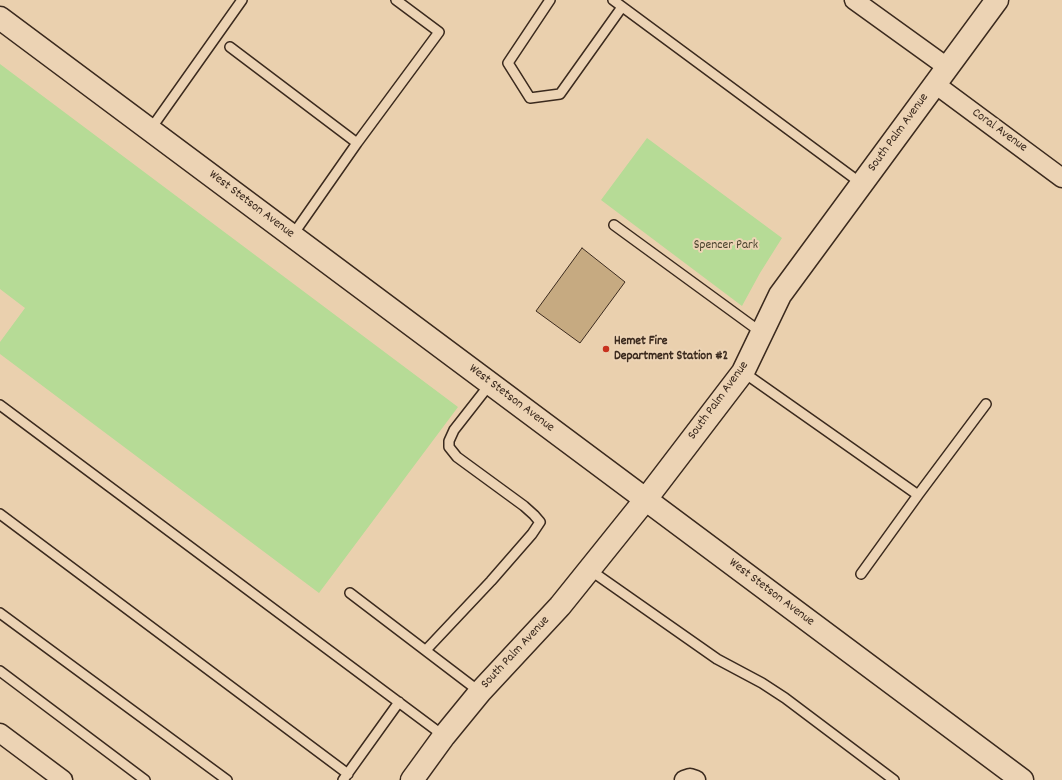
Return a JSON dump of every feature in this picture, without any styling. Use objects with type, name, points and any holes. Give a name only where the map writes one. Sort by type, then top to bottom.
[{"type":"main road","name":"South Palm Avenue","points":[[412,780],[444,736],[480,692],[560,606],[590,570],[743,372],[780,295],[996,0]]},
{"type":"main road","name":"West Stetson Avenue","points":[[0,18],[1022,780]]},
{"type":"street","name":"Coral Avenue","points":[[854,0],[1062,178]]},
{"type":"street","points":[[0,733],[63,780]]},
{"type":"lane","points":[[150,130],[242,0]]},
{"type":"lane","points":[[292,236],[356,143],[439,32],[396,0]]},
{"type":"lane","points":[[550,0],[508,63],[530,98],[560,94],[622,7]]},
{"type":"lane","points":[[613,0],[862,184]]},
{"type":"lane","points":[[230,47],[356,143]]},
{"type":"lane","points":[[614,225],[762,334]]},
{"type":"lane","points":[[743,372],[918,495]]},
{"type":"lane","points":[[426,650],[491,581],[532,534],[540,522],[524,506],[457,457],[449,446],[449,441],[454,430],[490,384]]},
{"type":"lane","points":[[861,574],[986,404]]},
{"type":"lane","points":[[0,405],[444,736]]},
{"type":"lane","points":[[0,514],[345,777],[399,702]]},
{"type":"lane","points":[[590,570],[717,659],[762,683],[786,698],[894,780]]},
{"type":"lane","points":[[350,593],[480,692]]},
{"type":"lane","points":[[0,613],[227,780]]},
{"type":"lane","points":[[0,671],[145,780]]},
{"type":"green space","points":[[0,64],[458,407],[319,593],[0,354],[0,342],[25,308],[0,289]]},
{"type":"green space","name":"Spencer Park","points":[[647,138],[782,238],[760,273],[742,306],[601,200]]},
{"type":"building","points":[[582,248],[625,282],[580,343],[536,311]]},
{"type":"place","name":"Hemet Fire Department Station #2","points":[[606,349]]}]
